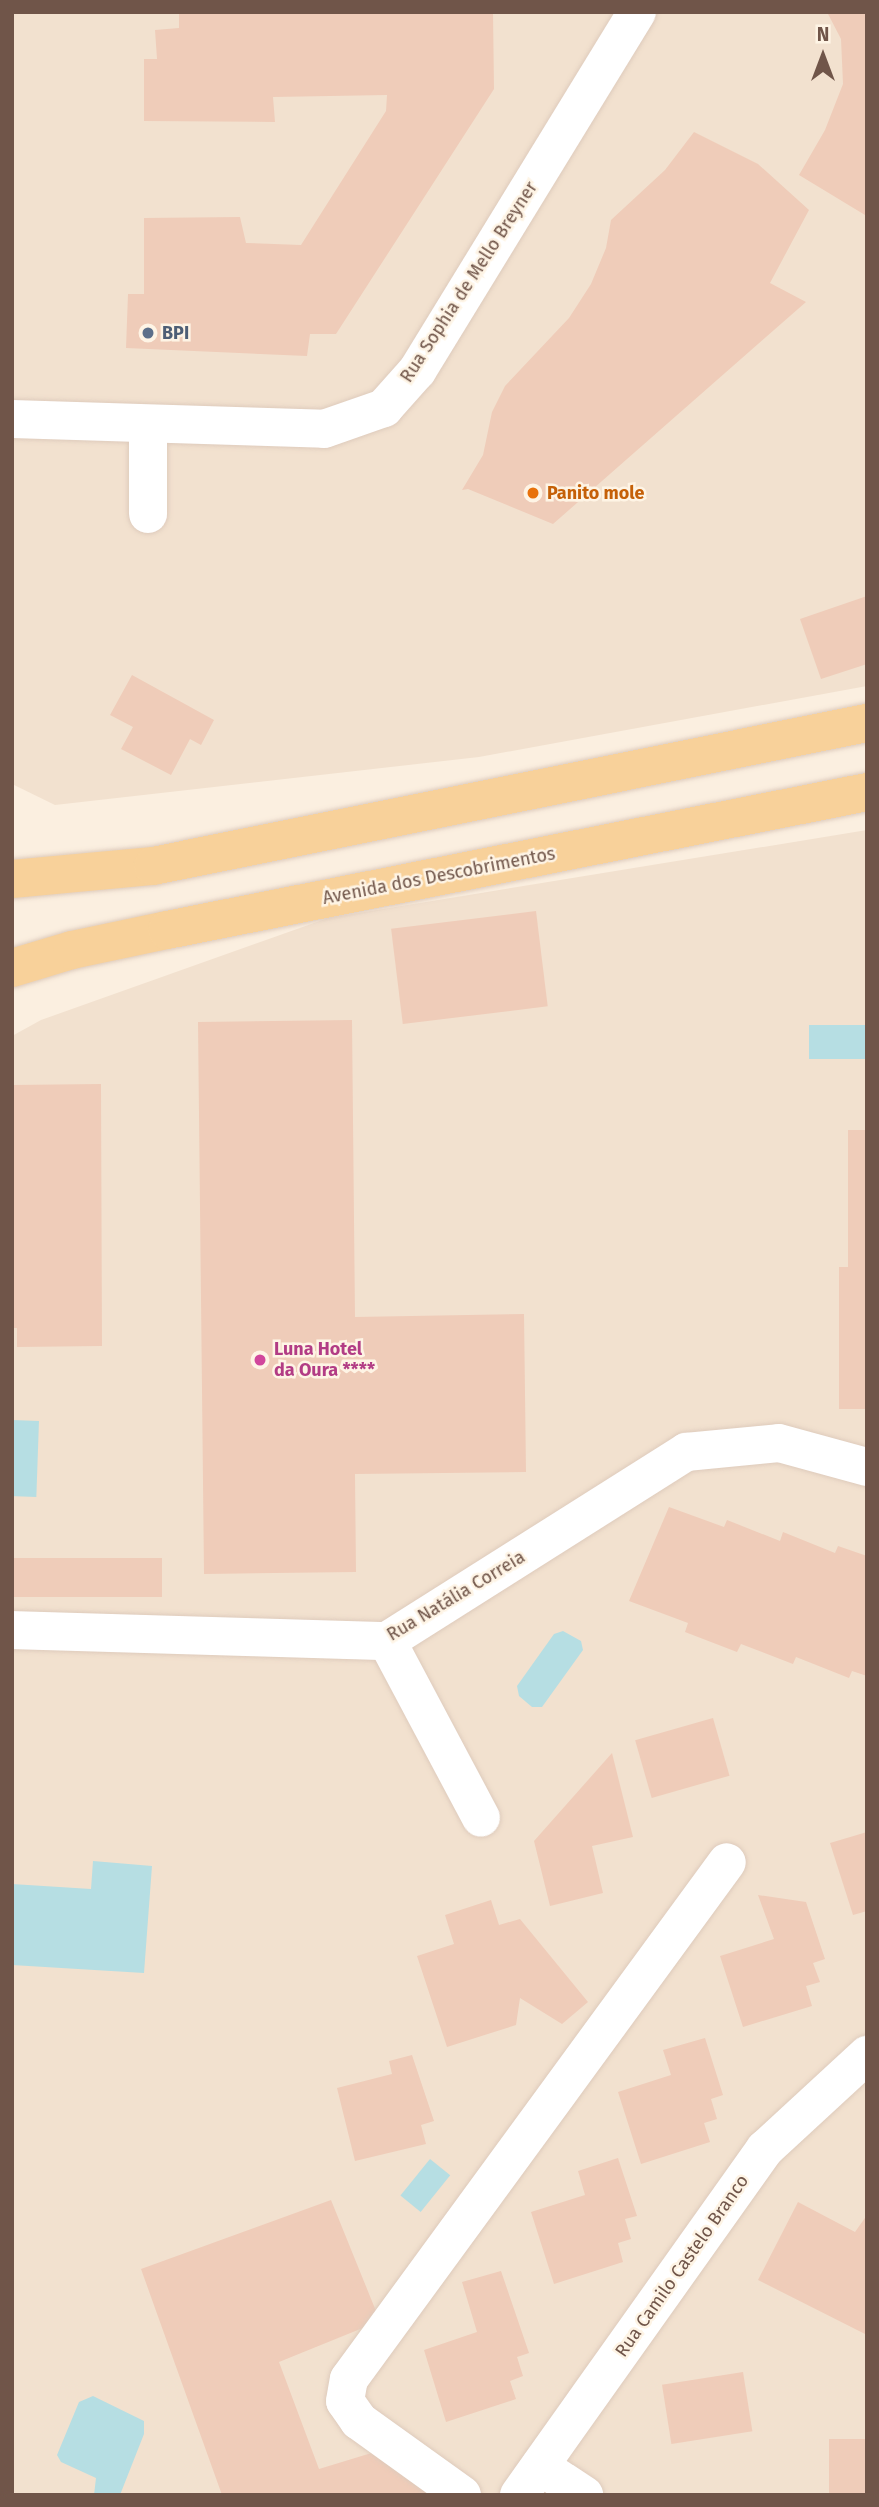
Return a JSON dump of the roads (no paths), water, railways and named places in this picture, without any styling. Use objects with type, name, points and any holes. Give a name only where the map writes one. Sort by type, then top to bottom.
[{"type":"main road","points":[[12,879],[153,866],[867,723]]},
{"type":"main road","name":"Avenida dos Descobrimentos","points":[[12,968],[72,950],[167,930],[867,792]]},
{"type":"street","name":"Rua Sophia de Mello Breyner","points":[[12,419],[148,426],[324,429],[384,408],[423,361],[637,12]]},
{"type":"street","points":[[148,426],[148,514]]},
{"type":"street","name":"Rua Natália Correia","points":[[12,1630],[387,1641],[686,1452],[779,1443],[867,1467]]},
{"type":"street","points":[[387,1641],[481,1818]]},
{"type":"street","points":[[462,2495],[359,2421],[345,2401],[349,2379],[727,1862]]},
{"type":"street","name":"Rua Camilo Castelo Branco","points":[[530,2480],[765,2149],[867,2056]]},
{"type":"street","points":[[530,2480],[584,2495]]},
{"type":"water","points":[[809,1025],[867,1025],[867,1059],[809,1059]]},
{"type":"water","points":[[12,1420],[39,1421],[36,1497],[12,1496]]},
{"type":"water","points":[[563,1631],[581,1641],[583,1650],[542,1707],[532,1707],[519,1696],[517,1686],[554,1634]]},
{"type":"water","points":[[93,1861],[152,1866],[144,1973],[12,1965],[12,1884],[91,1889]]},
{"type":"water","points":[[430,2159],[450,2175],[421,2212],[400,2196]]},
{"type":"water","points":[[93,2396],[144,2421],[144,2434],[120,2495],[94,2495],[96,2478],[61,2462],[57,2455],[79,2402]]},
{"type":"place","name":"BPI","points":[[148,333]]},
{"type":"place","name":"Panito mole","points":[[533,493]]},
{"type":"place","name":"Luna Hotel da Oura ****","points":[[260,1360]]}]
